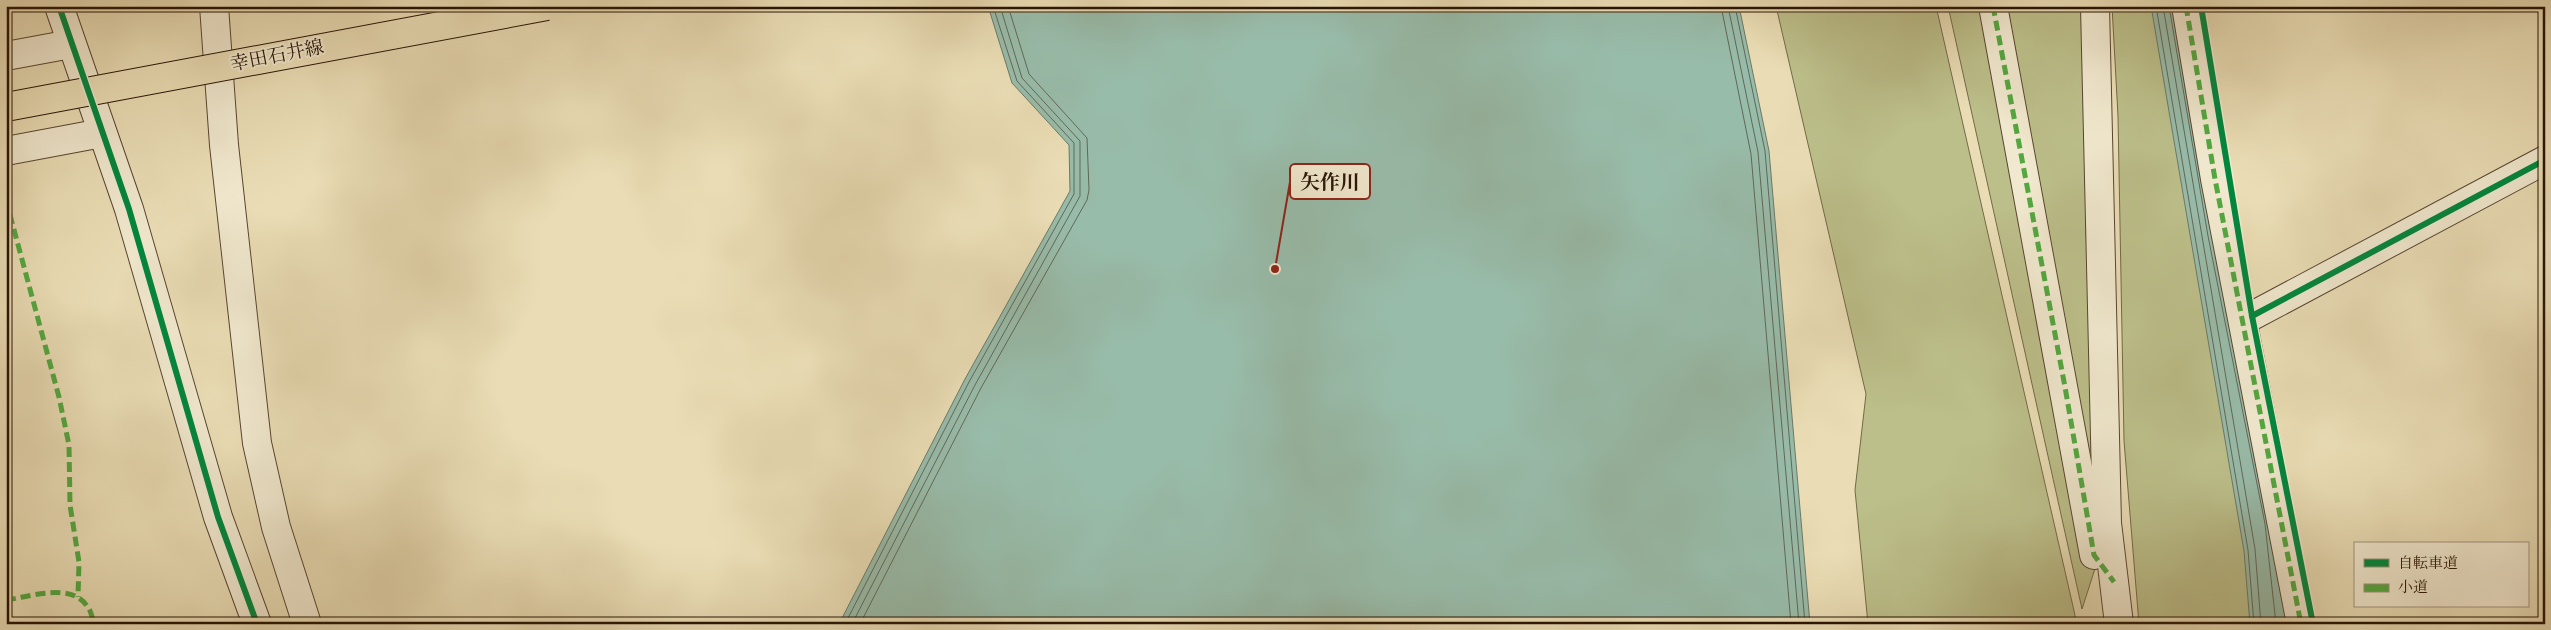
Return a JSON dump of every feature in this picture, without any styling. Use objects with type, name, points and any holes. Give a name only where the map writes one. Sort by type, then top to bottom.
[{"type":"main road","name":"幸田石井線","points":[[6,107],[547,6]]},
{"type":"street","points":[[58,6],[129,209],[218,517],[257,624]]},
{"type":"street","points":[[214,6],[226,164],[257,443],[276,526],[307,624]]},
{"type":"street","points":[[1993,6],[2065,387],[2094,555],[2114,582]]},
{"type":"street","points":[[2095,6],[2107,523],[2119,624]]},
{"type":"street","points":[[2186,6],[2215,179],[2301,624]]},
{"type":"street","points":[[2201,6],[2252,316],[2313,624]]},
{"type":"street","points":[[6,56],[72,44]]},
{"type":"street","points":[[6,151],[102,133]]},
{"type":"street","points":[[2252,316],[2545,160]]},
{"type":"green space","points":[[1776,6],[1936,6],[2077,624],[1868,624],[1855,490],[1866,394]]},
{"type":"green space","points":[[1948,6],[2083,6],[2086,228],[2100,553],[2082,609]]},
{"type":"green space","points":[[2112,6],[2195,6],[2308,624],[2139,624],[2124,441],[2118,116]]},
{"type":"water","points":[[988,6],[1739,6],[1769,151],[1810,624],[839,624],[965,379],[1070,191],[1069,145],[1012,83]]},
{"type":"water","points":[[2151,6],[2180,6],[2286,609],[2287,624],[2250,624],[2244,551]]},
{"type":"marked path","points":[[1993,6],[2065,387],[2094,555],[2114,582]]},
{"type":"marked path","points":[[2186,6],[2215,179],[2301,624]]},
{"type":"marked path","points":[[6,200],[59,397],[69,445],[70,505],[79,562],[78,597]]},
{"type":"marked path","points":[[6,600],[49,593],[71,595],[80,599],[88,608],[94,624]]},
{"type":"cycle path","points":[[59,6],[129,209],[218,517],[257,624]]},
{"type":"cycle path","points":[[2201,6],[2252,316],[2313,624]]},
{"type":"cycle path","points":[[2252,316],[2545,160]]},
{"type":"place","name":"矢作川","points":[[1275,269]]}]
